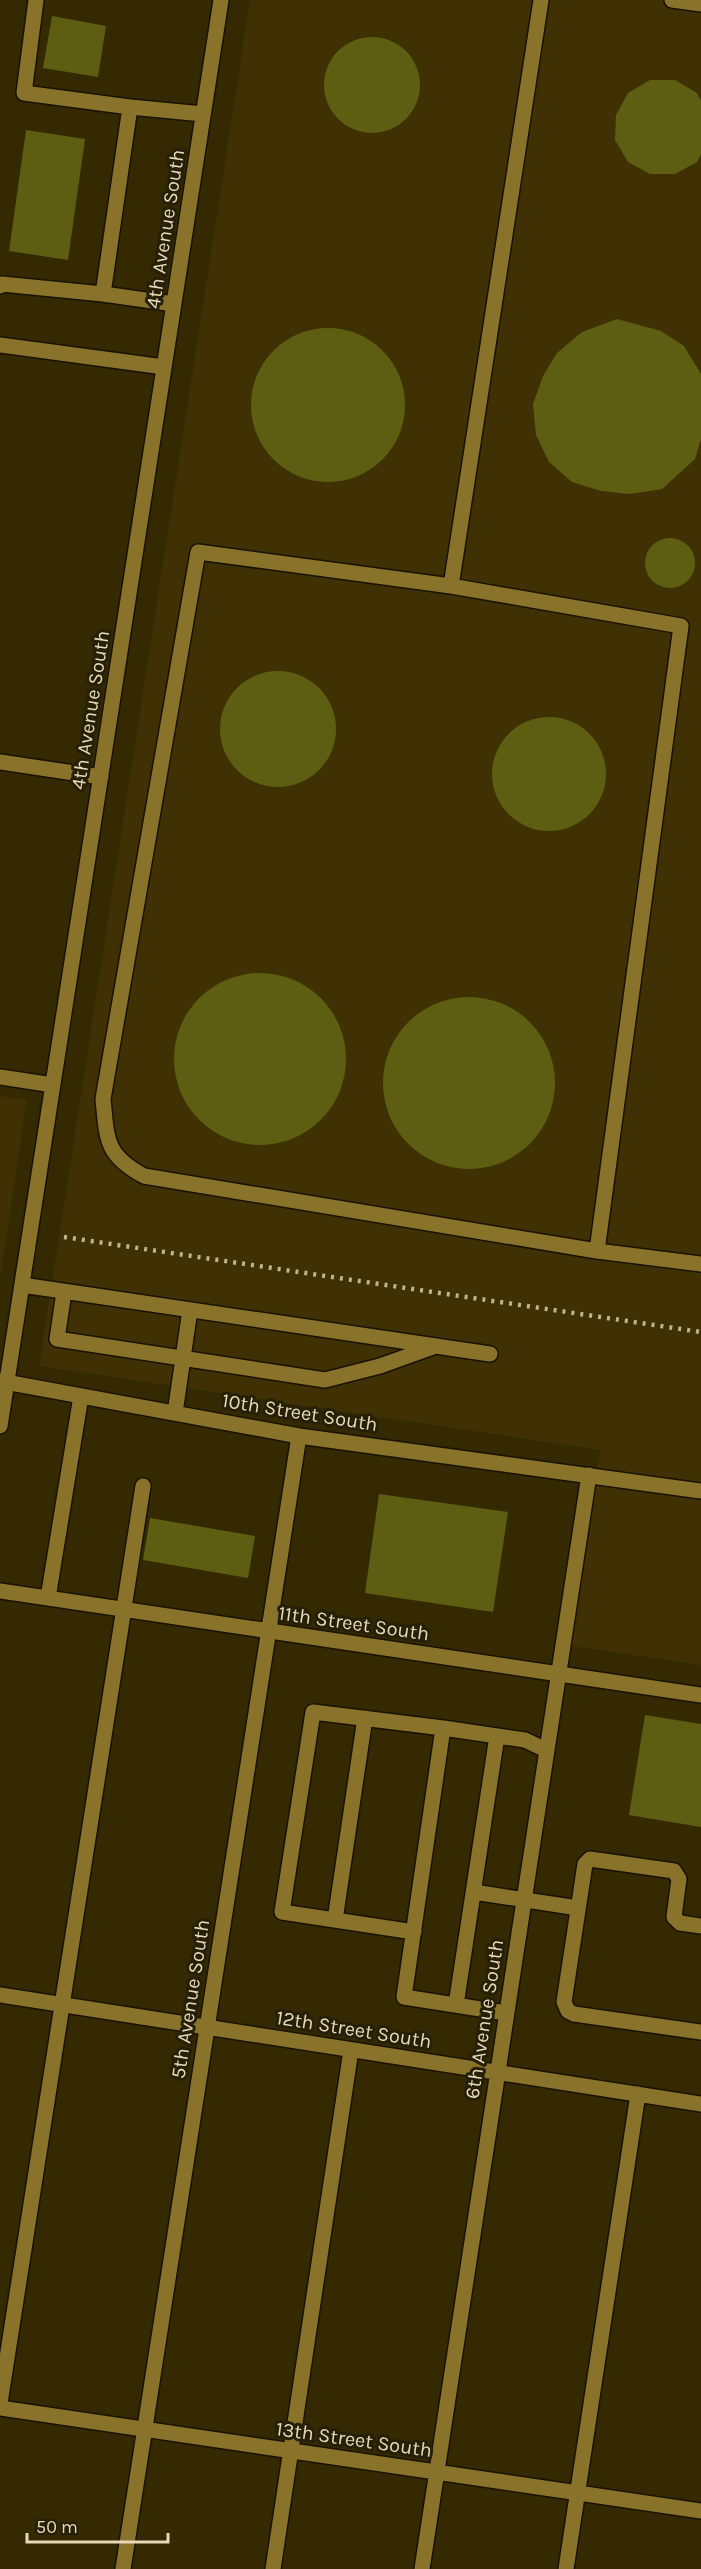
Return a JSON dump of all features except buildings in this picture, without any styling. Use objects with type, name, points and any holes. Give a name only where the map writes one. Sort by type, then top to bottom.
[{"type":"street","points":[[36,0],[24,93],[203,114]]},
{"type":"street","name":"4th Avenue South","points":[[0,1426],[3,1382],[22,1286],[221,0]]},
{"type":"street","points":[[451,586],[541,0]]},
{"type":"street","points":[[672,0],[701,4]]},
{"type":"street","points":[[103,294],[130,107]]},
{"type":"street","points":[[0,286],[2,284],[103,294],[174,304]]},
{"type":"street","points":[[0,345],[164,367]]},
{"type":"street","points":[[597,1251],[681,626],[451,586],[198,552],[103,1099],[108,1144],[130,1169],[144,1176],[597,1251],[701,1264]]},
{"type":"street","points":[[0,762],[101,777]]},
{"type":"street","points":[[0,1077],[53,1085]]},
{"type":"street","points":[[22,1286],[490,1354]]},
{"type":"street","points":[[64,1292],[57,1339],[325,1380],[380,1366],[436,1346]]},
{"type":"street","points":[[175,1413],[190,1310]]},
{"type":"street","name":"10th Street South","points":[[3,1382],[299,1436],[701,1491]]},
{"type":"street","points":[[48,1598],[81,1396]]},
{"type":"street","name":"5th Avenue South","points":[[123,2569],[299,1436]]},
{"type":"street","name":"6th Avenue South","points":[[422,2569],[589,1475]]},
{"type":"street","points":[[0,2406],[143,1486]]},
{"type":"street","name":"11th Street South","points":[[0,1591],[701,1695]]},
{"type":"street","points":[[414,1932],[282,1912],[314,1712],[525,1740],[546,1750]]},
{"type":"street","points":[[335,1920],[365,1718]]},
{"type":"street","points":[[443,1728],[404,1997],[506,2013]]},
{"type":"street","points":[[456,2005],[497,1736]]},
{"type":"street","points":[[701,1926],[680,1923],[674,1917],[679,1879],[674,1871],[590,1859],[585,1864],[564,2002],[567,2011],[701,2032]]},
{"type":"street","points":[[474,1892],[578,1908]]},
{"type":"street","name":"12th Street South","points":[[0,1995],[701,2104]]},
{"type":"street","points":[[273,2569],[351,2050]]},
{"type":"street","points":[[566,2569],[638,2094]]},
{"type":"street","name":"13th Street South","points":[[0,2406],[701,2511]]},
{"type":"shaded area","points":[[250,0],[701,0],[701,1665],[571,1646],[600,1450],[39,1366]]},
{"type":"shaded area","points":[[0,1096],[27,1100],[0,1280]]},
{"type":"railway","points":[[64,1237],[701,1332]]}]
